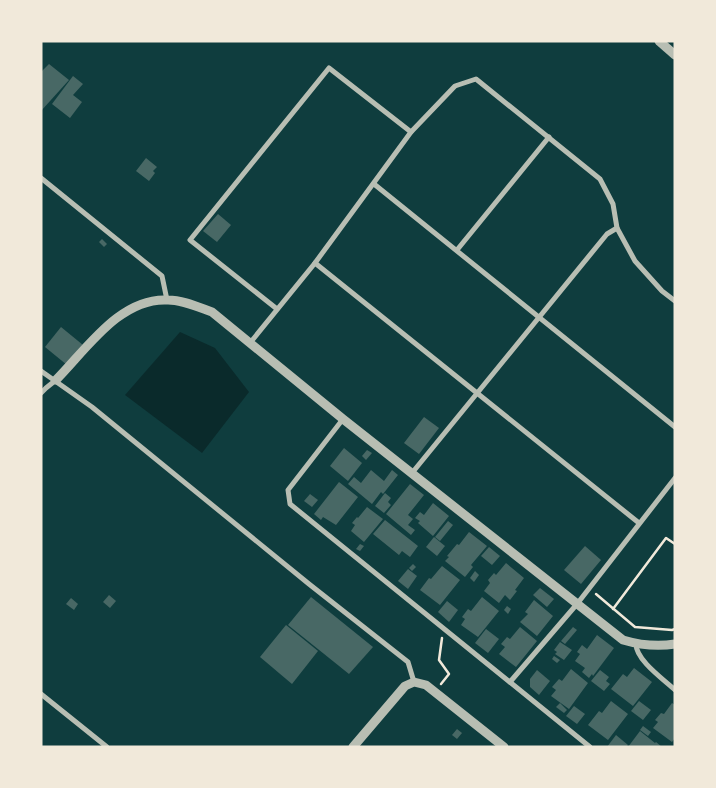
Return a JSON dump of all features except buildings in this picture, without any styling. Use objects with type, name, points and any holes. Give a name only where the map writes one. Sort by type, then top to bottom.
[{"type":"street","points":[[659,41],[675,55]]},
{"type":"street","points":[[277,309],[190,240],[329,68],[411,132]]},
{"type":"street","points":[[250,343],[315,263],[411,132],[455,86],[476,80],[600,179],[613,204],[617,228],[635,261],[662,291],[675,301]]},
{"type":"street","points":[[456,250],[549,137]]},
{"type":"street","points":[[41,178],[162,276],[168,300]]},
{"type":"street","points":[[374,184],[675,427]]},
{"type":"street","points":[[412,472],[607,234],[617,228]]},
{"type":"street","points":[[315,263],[639,523]]},
{"type":"street","points":[[41,393],[56,380],[97,336],[124,312],[137,305],[168,300],[194,305],[212,312],[343,419],[623,640],[636,644],[659,646],[675,644]]},
{"type":"street","points":[[41,370],[56,380],[408,662],[414,682]]},
{"type":"street","points":[[343,419],[288,490],[290,504],[590,747]]},
{"type":"street","points":[[510,682],[589,588],[675,478]]},
{"type":"street","points":[[636,644],[636,651],[641,658],[675,690]]},
{"type":"street","points":[[353,747],[404,686],[414,682],[426,685],[504,747]]},
{"type":"street","points":[[41,694],[108,747]]},
{"type":"path","points":[[613,609],[666,538],[675,544]]},
{"type":"path","points":[[589,588],[635,627],[675,629]]},
{"type":"path","points":[[441,684],[449,674],[439,660],[443,635],[446,630]]},
{"type":"water","points":[[180,332],[215,348],[249,392],[202,453],[125,395]]}]
